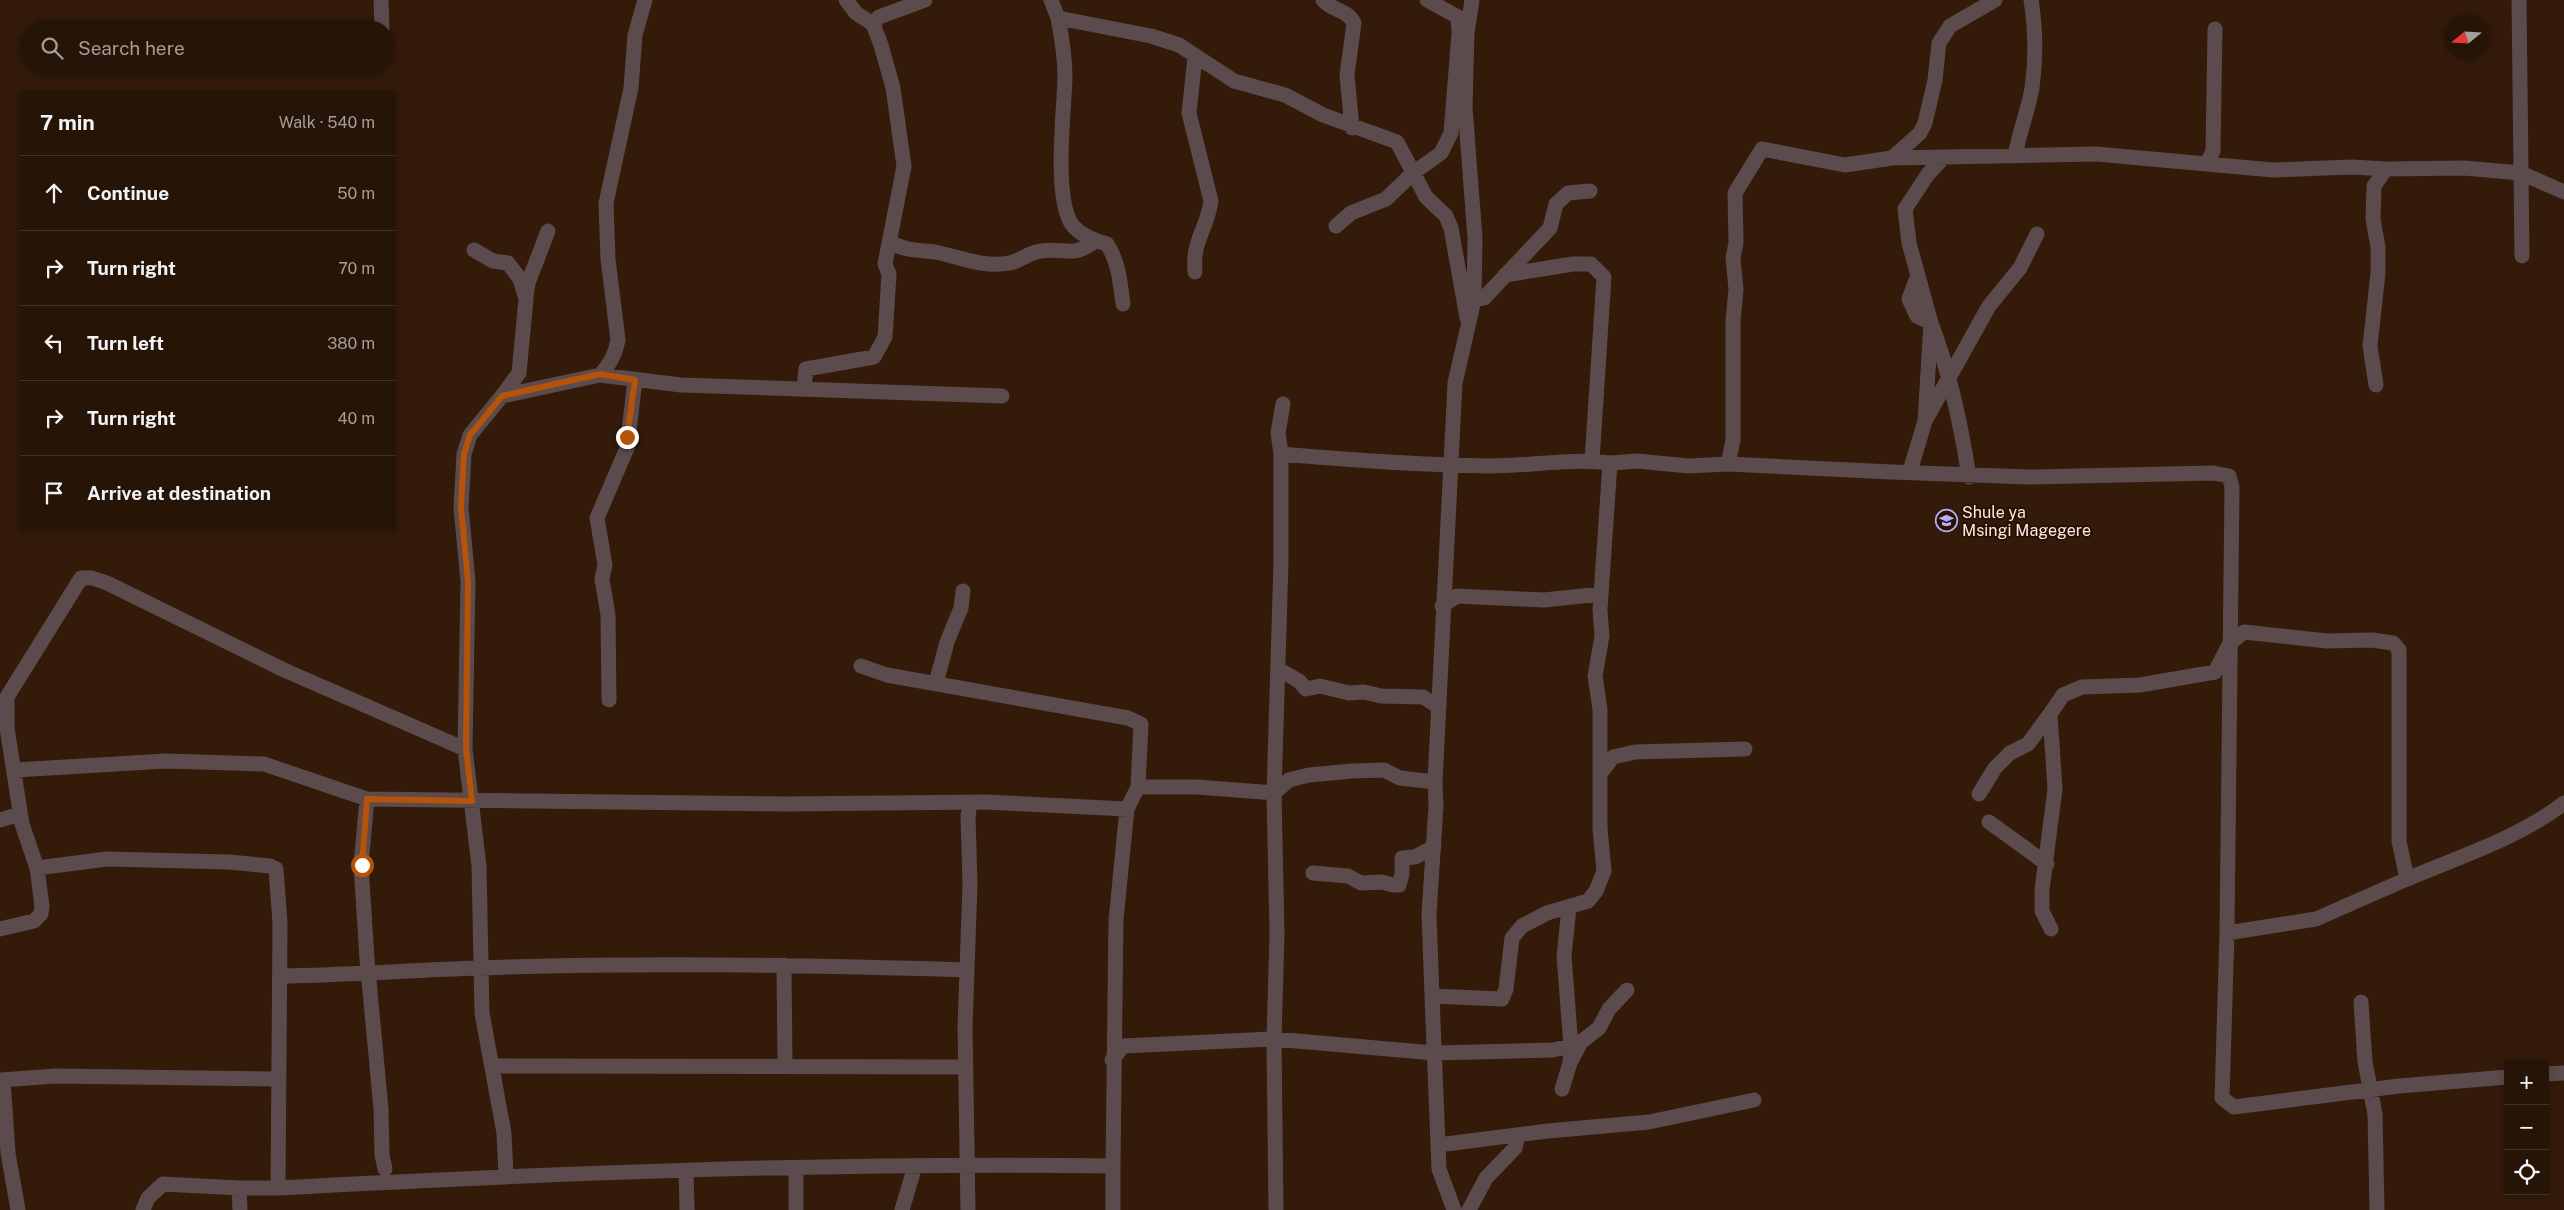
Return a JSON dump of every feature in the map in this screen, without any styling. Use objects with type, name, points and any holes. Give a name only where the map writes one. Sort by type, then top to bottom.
[{"type":"street","points":[[381,0],[382,20]]},
{"type":"street","points":[[600,374],[610,364],[618,340],[608,259],[606,203],[631,88],[635,35],[645,0]]},
{"type":"street","points":[[804,388],[806,369],[874,357],[885,336],[889,274],[885,264],[891,242],[904,166],[893,88],[874,24],[856,13],[846,0]]},
{"type":"street","points":[[874,24],[879,17],[925,0]]},
{"type":"street","points":[[1051,0],[1058,18],[1065,80],[1062,184],[1067,211],[1073,226],[1095,241],[1107,244],[1119,269],[1123,304]]},
{"type":"street","points":[[1323,0],[1328,6],[1342,10],[1351,16],[1354,23],[1347,75],[1352,128]]},
{"type":"street","points":[[1427,0],[1458,17],[1467,33]]},
{"type":"street","points":[[1454,1210],[1438,1169],[1429,914],[1436,806],[1435,782],[1442,606],[1452,464],[1455,383],[1474,300],[1475,238],[1465,107],[1467,33],[1472,0]]},
{"type":"street","points":[[1892,158],[1920,133],[1925,123],[1935,80],[1939,43],[1950,26],[1995,0]]},
{"type":"street","points":[[2015,156],[2031,90],[2036,48],[2031,0]]},
{"type":"street","points":[[2519,0],[2522,256]]},
{"type":"street","points":[[1336,226],[1351,213],[1386,199],[1413,173],[1441,153],[1451,133],[1459,33],[1458,17]]},
{"type":"street","points":[[1058,18],[1151,36],[1180,45],[1195,57],[1234,81],[1285,95],[1322,115],[1352,128],[1397,142],[1426,197],[1446,216],[1451,228],[1468,324]]},
{"type":"street","points":[[2207,164],[2213,151],[2215,29]]},
{"type":"street","points":[[1195,57],[1189,113],[1211,201],[1210,211],[1198,237],[1193,255],[1195,272]]},
{"type":"street","points":[[1728,464],[1733,440],[1733,321],[1736,289],[1733,258],[1736,244],[1735,193],[1762,149],[1845,165],[1892,158],[2096,154],[2273,170],[2352,167],[2386,169],[2464,168],[2521,174],[2564,192]]},
{"type":"street","points":[[1944,157],[1928,174],[1905,209],[1909,243],[1931,323],[1950,378],[1969,477]]},
{"type":"street","points":[[2376,385],[2370,346],[2378,273],[2378,247],[2373,219],[2374,186],[2386,169]]},
{"type":"street","points":[[1474,300],[1484,298],[1550,228],[1556,204],[1568,193],[1590,191]]},
{"type":"street","points":[[506,1176],[504,1133],[482,1013],[479,866],[466,749],[468,581],[461,508],[464,454],[470,435],[519,373],[523,350],[528,283],[548,231]]},
{"type":"street","points":[[1925,421],[1989,306],[2020,268],[2037,234]]},
{"type":"street","points":[[891,242],[899,248],[934,252],[983,264],[1011,263],[1030,253],[1044,250],[1081,251],[1095,241]]},
{"type":"street","points":[[474,250],[493,261],[508,263],[520,279],[526,299]]},
{"type":"street","points":[[1505,275],[1572,264],[1591,264],[1604,277],[1592,461]]},
{"type":"street","points":[[1910,471],[1925,421],[1931,323]]},
{"type":"street","points":[[502,396],[600,374],[681,385],[1002,396]]},
{"type":"street","points":[[609,700],[608,614],[602,580],[605,566],[597,518],[627,448],[635,380]]},
{"type":"street","points":[[1276,1210],[1274,1039],[1277,934],[1274,792],[1281,454],[1278,433],[1283,404]]},
{"type":"street","points":[[1281,454],[1490,466],[1592,461],[1610,463],[1638,461],[1688,466],[1728,464],[1892,472],[1910,471],[1969,477],[2213,473],[2229,476],[2232,487],[2227,933],[2222,1098],[2234,1108],[2369,1090],[2504,1077]]},
{"type":"street","points":[[1432,996],[1502,999],[1506,989],[1512,938],[1522,926],[1547,913],[1588,901],[1596,891],[1604,871],[1600,828],[1600,709],[1595,676],[1602,636],[1601,594],[1610,463]]},
{"type":"street","points":[[0,929],[34,921],[41,914],[42,906],[36,868],[20,814],[15,770],[7,728],[4,692],[81,578],[92,578],[107,583],[284,670],[466,749]]},
{"type":"street","points":[[936,683],[947,642],[961,608],[963,591]]},
{"type":"street","points":[[1442,606],[1457,596],[1544,600],[1601,594]]},
{"type":"street","points":[[1979,794],[1995,768],[2010,753],[2028,744],[2063,695],[2082,687],[2140,685],[2215,672],[2230,643],[2244,632],[2327,641],[2372,640],[2393,642],[2399,650],[2399,841],[2407,879]]},
{"type":"street","points":[[861,666],[887,675],[1128,718],[1141,724],[1138,787],[1127,809],[1116,920],[1112,1060],[1113,1210]]},
{"type":"street","points":[[1278,669],[1299,681],[1306,689],[1320,686],[1349,694],[1364,692],[1380,696],[1423,697],[1439,707]]},
{"type":"street","points":[[2050,714],[2055,789],[2042,911],[2051,929]]},
{"type":"street","points":[[1600,774],[1613,757],[1635,752],[1745,749]]},
{"type":"street","points":[[15,770],[166,761],[264,764],[367,799],[785,804],[922,802],[1127,809]]},
{"type":"street","points":[[1138,787],[1197,787],[1274,792],[1290,780],[1309,774],[1384,770],[1400,778],[1435,782]]},
{"type":"street","points":[[367,799],[362,865],[380,1100],[382,1155],[385,1169]]},
{"type":"street","points":[[2227,933],[2316,919],[2508,836],[2553,811],[2564,802]]},
{"type":"street","points":[[968,1210],[965,1066],[966,970],[970,884],[968,816],[970,803]]},
{"type":"street","points":[[0,820],[20,814]]},
{"type":"street","points":[[1989,822],[2047,864]]},
{"type":"street","points":[[1313,873],[1348,876],[1361,883],[1382,882],[1399,885],[1402,874],[1402,858],[1415,857],[1434,847]]},
{"type":"street","points":[[36,868],[107,859],[229,862],[270,866],[276,869],[280,923],[278,1188]]},
{"type":"street","points":[[1569,907],[1564,956],[1571,1046],[1570,1063]]},
{"type":"street","points":[[280,976],[481,968],[784,965],[966,970]]},
{"type":"street","points":[[784,965],[785,1065]]},
{"type":"street","points":[[1562,1089],[1570,1063],[1581,1042],[1599,1028],[1609,1010],[1627,990]]},
{"type":"street","points":[[2361,1002],[2364,1062],[2375,1114],[2377,1210]]},
{"type":"street","points":[[1112,1060],[1124,1046],[1274,1039],[1434,1053],[1553,1050],[1571,1046]]},
{"type":"street","points":[[492,1066],[965,1066]]},
{"type":"street","points":[[2549,1074],[2564,1072]]},
{"type":"street","points":[[18,1210],[8,1153],[1,1080],[56,1076],[280,1079]]},
{"type":"street","points":[[1438,1145],[1548,1130],[1649,1122],[1754,1100]]},
{"type":"street","points":[[1469,1210],[1486,1178],[1515,1148],[1518,1135]]},
{"type":"street","points":[[143,1210],[148,1198],[163,1184],[278,1188],[506,1176],[686,1170],[968,1164],[1112,1166]]},
{"type":"street","points":[[902,1210],[915,1166]]},
{"type":"street","points":[[796,1168],[796,1210]]},
{"type":"street","points":[[686,1170],[687,1210]]},
{"type":"street","points":[[240,1188],[240,1210]]},
{"type":"place","name":"Shule ya Msingi Magegere","points":[[1946,521]]},
{"type":"route","points":[[362,865],[367,799],[472,801],[466,749],[468,581],[461,508],[464,454],[470,435],[493,404],[502,396],[519,390],[600,374],[635,380],[627,437]]}]
